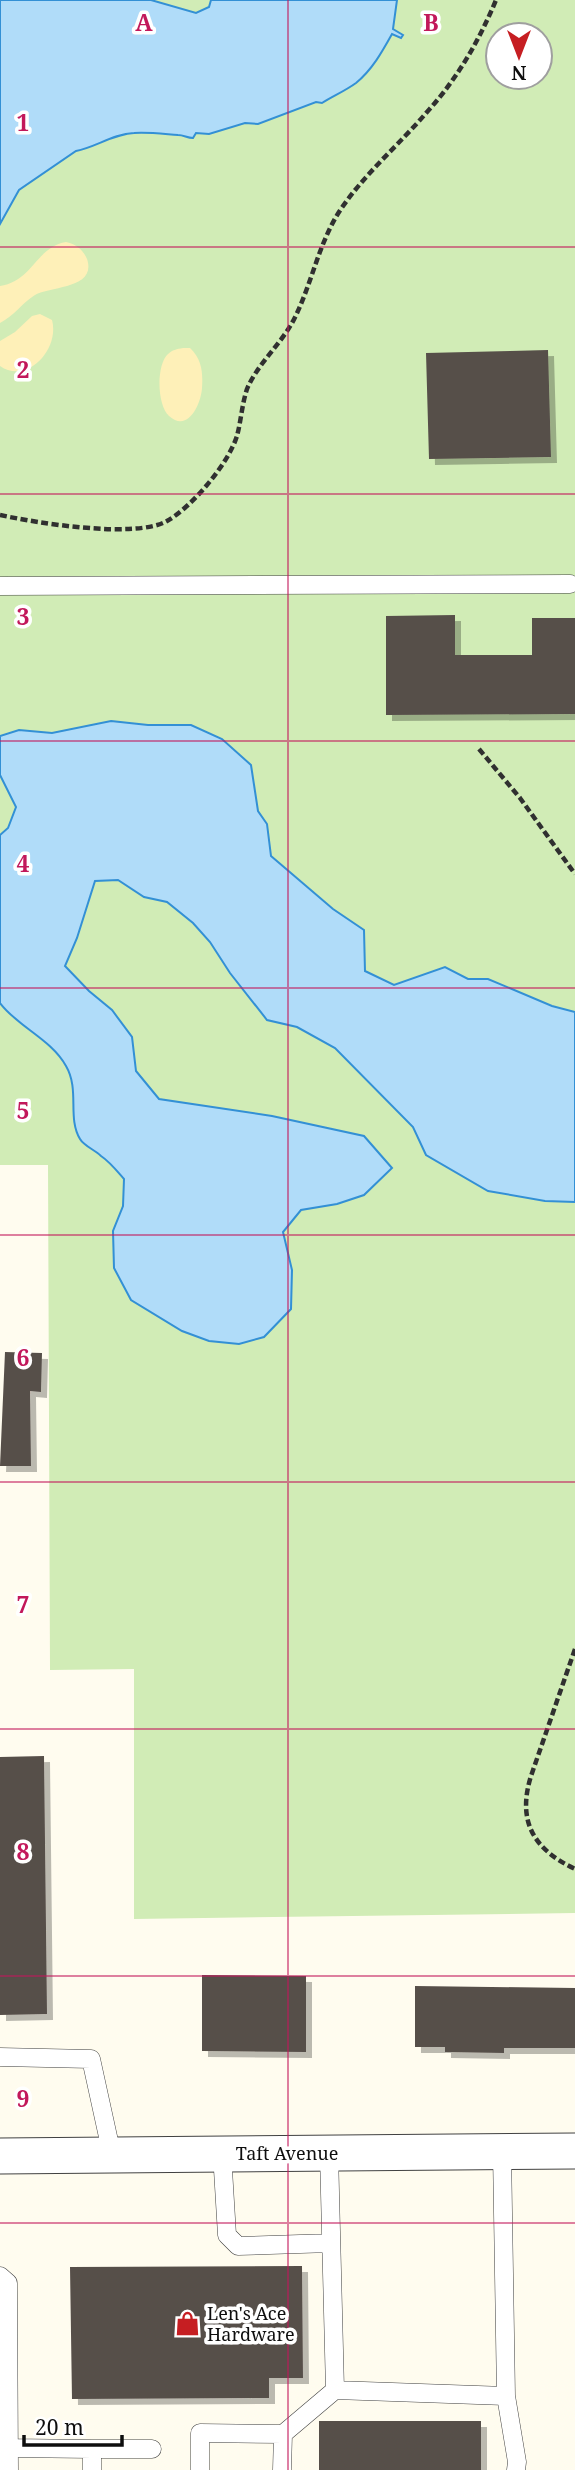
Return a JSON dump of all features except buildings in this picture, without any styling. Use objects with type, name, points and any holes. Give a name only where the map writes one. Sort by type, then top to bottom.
[{"type":"street","name":"Taft Avenue","points":[[0,2156],[575,2151]]},
{"type":"lane","points":[[0,586],[570,584]]},
{"type":"lane","points":[[0,2057],[91,2059],[112,2155]]},
{"type":"lane","points":[[502,2151],[506,2396],[516,2470]]},
{"type":"lane","points":[[222,2153],[227,2235],[238,2246],[331,2243]]},
{"type":"lane","points":[[328,2153],[335,2390]]},
{"type":"lane","points":[[0,2276],[8,2283],[5,2310],[9,2470]]},
{"type":"lane","points":[[200,2470],[200,2433],[283,2434],[335,2390],[506,2396]]},
{"type":"lane","points":[[282,2470],[283,2434]]},
{"type":"lane","points":[[10,2448],[152,2449]]},
{"type":"lane","points":[[92,2449],[92,2470]]},
{"type":"path","points":[[0,515],[56,525],[146,529],[182,511],[214,474],[236,439],[247,389],[292,323],[324,241],[340,211],[459,72],[496,0]]},
{"type":"path","points":[[480,749],[520,798],[575,874]]},
{"type":"path","points":[[575,1649],[531,1776],[525,1810],[535,1839],[558,1860],[575,1869]]},
{"type":"green space","points":[[0,0],[575,0],[575,1913],[134,1919],[134,1669],[50,1670],[48,1165],[0,1165]]},
{"type":"sand","points":[[66,242],[78,247],[85,255],[88,269],[85,276],[71,285],[35,295],[0,323],[0,286],[20,278],[48,250]]},
{"type":"sand","points":[[40,314],[52,320],[51,342],[46,352],[39,361],[21,371],[10,371],[0,366],[0,341],[15,332],[32,316]]},
{"type":"sand","points":[[190,348],[197,357],[201,366],[202,382],[196,408],[188,419],[182,421],[169,416],[165,411],[160,394],[160,376],[161,367],[168,354]]},
{"type":"water","points":[[0,0],[151,0],[196,13],[209,7],[211,0],[397,0],[393,29],[403,35],[401,38],[392,34],[362,78],[322,103],[316,102],[258,124],[245,123],[209,134],[196,133],[193,138],[134,133],[76,151],[19,190],[0,224]]},
{"type":"water","points":[[111,721],[148,725],[191,725],[222,739],[251,765],[258,811],[267,824],[271,856],[333,909],[364,930],[365,971],[394,985],[445,967],[468,979],[488,979],[552,1006],[575,1012],[575,1202],[545,1201],[488,1191],[426,1155],[413,1127],[335,1048],[297,1027],[267,1020],[193,923],[167,902],[144,897],[118,880],[95,881],[65,966],[112,1010],[132,1037],[136,1071],[159,1099],[272,1116],[364,1136],[392,1168],[364,1195],[337,1204],[301,1210],[283,1232],[292,1270],[291,1309],[264,1337],[239,1344],[209,1341],[182,1331],[131,1300],[114,1268],[113,1231],[123,1206],[124,1179],[80,1139],[74,1122],[70,1075],[60,1057],[0,1003],[0,835],[8,828],[16,807],[0,775],[0,736],[19,730],[52,733]]},
{"type":"place","name":"Len's Ace Hardware","points":[[187,2323]]}]
